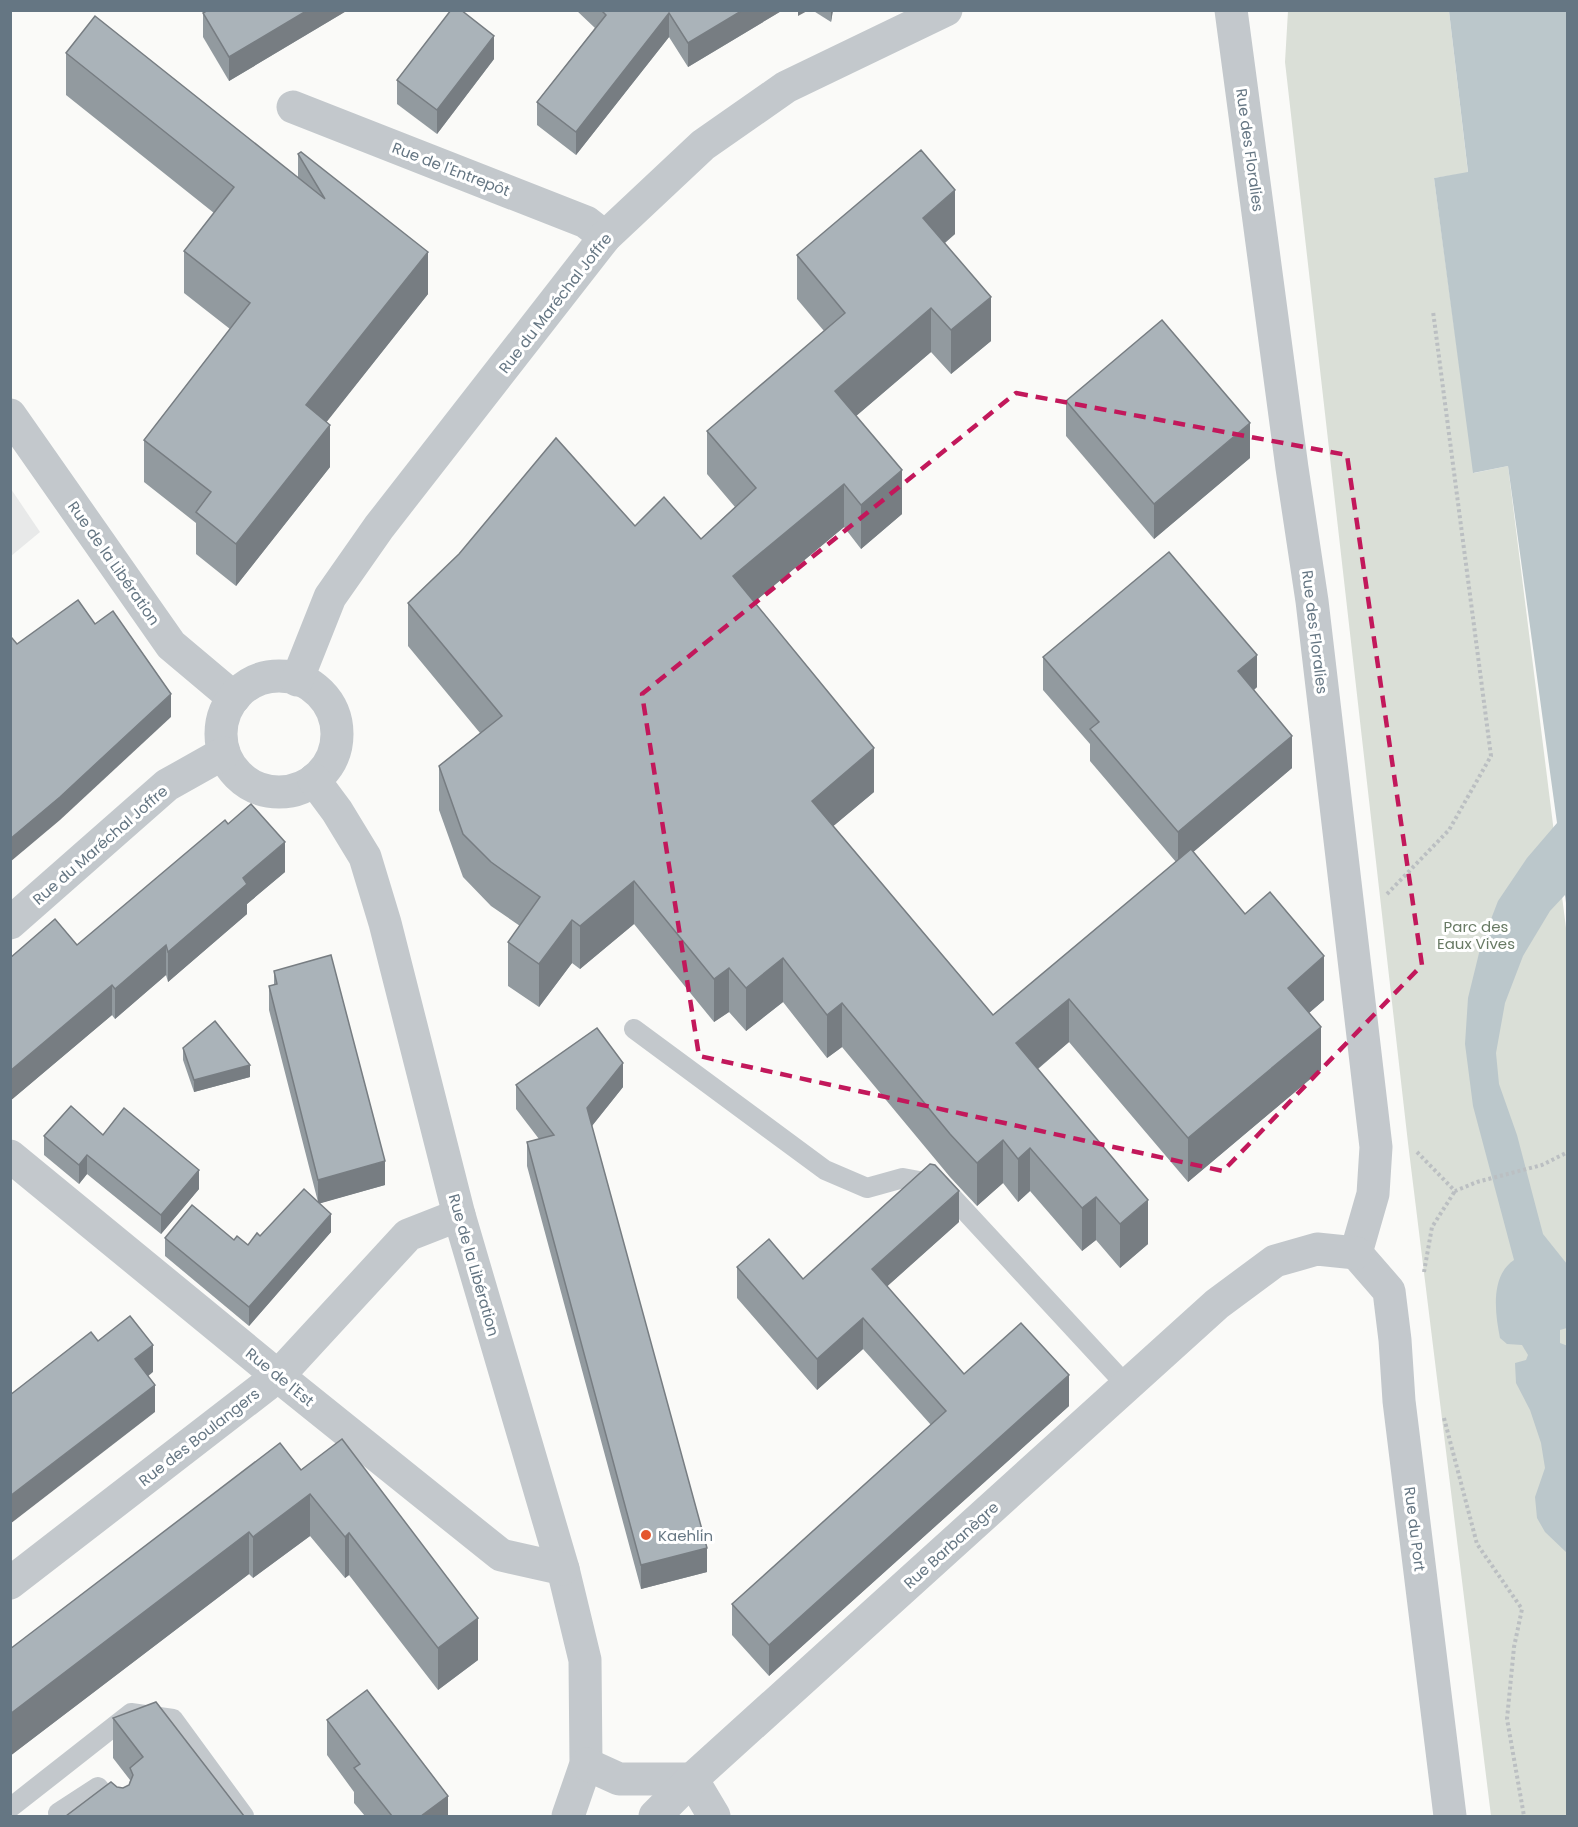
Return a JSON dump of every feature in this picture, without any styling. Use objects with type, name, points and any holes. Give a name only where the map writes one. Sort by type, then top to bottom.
[{"type":"street","name":"Rue du Maréchal Joffre","points":[[297,680],[330,597],[379,527],[605,237],[703,145],[786,87],[946,10]]},
{"type":"street","name":"Rue des Floralies","points":[[1231,10],[1312,601],[1376,1147],[1373,1194],[1356,1253]]},
{"type":"street","name":"Rue de l'Entrepôt","points":[[293,107],[586,222],[605,237]]},
{"type":"street","name":"Rue de la Libération","points":[[10,415],[171,645],[234,698]]},
{"type":"street","points":[[284,677],[297,680],[313,688],[326,700],[337,734],[334,752],[327,767],[314,780],[298,789],[280,793],[262,790],[246,782],[232,769],[224,753],[221,724],[234,698],[256,681],[284,677]]},
{"type":"street","name":"Rue du Maréchal Joffre","points":[[10,923],[167,785],[224,753]]},
{"type":"street","name":"Rue de la Libération","points":[[314,780],[337,811],[364,857],[385,923],[459,1215],[563,1569],[585,1660],[586,1764]]},
{"type":"street","name":"Rue de l'Est","points":[[10,1156],[501,1555],[563,1569]]},
{"type":"street","name":"Rue des Boulangers","points":[[10,1583],[278,1376],[408,1235],[459,1215]]},
{"type":"street","name":"Rue Barbanègre","points":[[655,1816],[692,1779],[1217,1304],[1275,1261],[1317,1249],[1356,1253]]},
{"type":"street","name":"Rue du Port","points":[[1356,1253],[1389,1291],[1400,1412],[1450,1816]]},
{"type":"street","points":[[568,1816],[586,1764],[619,1779],[692,1779],[714,1816]]},
{"type":"lane","points":[[634,1029],[825,1170],[867,1188],[903,1178],[941,1185],[1127,1386]]},
{"type":"lane","points":[[10,1808],[131,1713],[173,1719],[244,1816]]},
{"type":"lane","points":[[58,1813],[98,1787],[121,1816]]},
{"type":"path","points":[[1351,933],[1449,831],[1491,756],[1433,310]]},
{"type":"path","points":[[1376,1147],[1408,1143],[1455,1191]]},
{"type":"path","points":[[1423,1283],[1432,1227],[1455,1191],[1477,1182],[1542,1164],[1568,1152]]},
{"type":"path","points":[[1443,1413],[1477,1544],[1522,1609],[1514,1647],[1507,1719],[1524,1816]]},
{"type":"highlighted area","points":[[1016,393],[1347,455],[1422,965],[1223,1171],[699,1056],[642,694]]},
{"type":"shaded area","points":[[1449,11],[1567,11],[1567,911],[1565,895],[1550,911],[1523,956],[1505,1003],[1496,1053],[1499,1084],[1517,1135],[1543,1234],[1567,1264],[1567,1328],[1560,1330],[1560,1343],[1568,1346],[1567,1553],[1545,1532],[1537,1518],[1535,1497],[1545,1468],[1541,1443],[1530,1410],[1516,1383],[1515,1363],[1526,1360],[1528,1355],[1522,1345],[1507,1344],[1500,1338],[1496,1296],[1501,1275],[1514,1260],[1473,1106],[1465,1044],[1468,998],[1481,945],[1498,901],[1527,858],[1557,823],[1508,466],[1473,473],[1434,178],[1468,172]]},
{"type":"shaded area","points":[[11,489],[40,532],[10,556]]},
{"type":"green space","name":"Parc des Eaux Vives","points":[[1288,11],[1449,11],[1468,173],[1434,178],[1474,473],[1508,466],[1567,936],[1567,1816],[1491,1816],[1408,1143],[1285,62]]},
{"type":"building","points":[[208,10],[308,10],[229,57],[203,13]]},
{"type":"building","points":[[451,10],[461,10],[494,36],[437,110],[397,80]]},
{"type":"building","points":[[601,10],[743,10],[688,43],[669,13],[576,132],[537,102],[606,15]]},
{"type":"building","points":[[95,16],[325,199],[298,154],[301,152],[428,252],[306,405],[330,425],[236,544],[196,512],[211,492],[144,440],[250,303],[184,251],[234,187],[66,53]]},
{"type":"building","points":[[921,150],[955,190],[923,218],[991,297],[951,330],[931,308],[835,391],[902,470],[861,505],[844,484],[733,576],[874,748],[812,801],[993,1015],[1191,849],[1245,914],[1270,892],[1324,956],[1288,988],[1321,1027],[1188,1138],[1069,999],[1016,1043],[1148,1200],[1120,1224],[1096,1197],[1082,1208],[1030,1148],[1018,1159],[1003,1140],[977,1163],[950,1134],[842,1003],[827,1015],[783,958],[746,988],[729,968],[714,979],[634,881],[580,926],[572,920],[539,964],[508,942],[540,897],[491,862],[463,834],[439,766],[502,716],[408,603],[459,554],[556,438],[635,526],[664,497],[701,539],[756,488],[707,431],[845,313],[797,255]]},
{"type":"building","points":[[1162,320],[1250,423],[1154,504],[1066,401]]},
{"type":"building","points":[[1169,552],[1257,655],[1238,671],[1292,736],[1178,832],[1090,729],[1099,722],[1043,657]]},
{"type":"building","points":[[78,600],[95,624],[113,611],[171,694],[60,797],[10,839],[10,640],[12,638],[17,644]]},
{"type":"building","points":[[251,804],[285,842],[243,878],[247,884],[168,952],[166,945],[115,989],[112,985],[10,1071],[10,958],[55,919],[77,945],[225,820],[228,824]]},
{"type":"building","points":[[331,955],[385,1161],[318,1180],[269,986],[277,984],[274,971]]},
{"type":"building","points":[[215,1021],[250,1065],[194,1080],[183,1048]]},
{"type":"building","points":[[597,1028],[623,1063],[587,1108],[707,1548],[641,1565],[527,1142],[554,1135],[516,1085]]},
{"type":"building","points":[[71,1106],[103,1135],[124,1108],[199,1170],[161,1215],[87,1155],[79,1165],[44,1136]]},
{"type":"building","points":[[930,1164],[935,1165],[959,1191],[872,1269],[964,1374],[1021,1323],[1069,1375],[769,1645],[732,1604],[946,1411],[863,1318],[817,1359],[737,1267],[769,1239],[803,1279]]},
{"type":"building","points":[[304,1189],[331,1214],[249,1307],[165,1238],[192,1205],[234,1240],[237,1236],[248,1245],[257,1233],[260,1236]]},
{"type":"building","points":[[130,1316],[153,1345],[135,1359],[155,1385],[10,1496],[10,1395],[91,1332],[98,1341]]},
{"type":"building","points":[[342,1439],[478,1618],[438,1648],[349,1533],[345,1537],[310,1494],[253,1537],[249,1532],[10,1714],[10,1649],[280,1443],[301,1470]]},
{"type":"building","points":[[367,1690],[448,1796],[421,1816],[392,1816],[354,1768],[360,1764],[327,1720]]},
{"type":"building","points":[[156,1702],[244,1816],[66,1816],[111,1782],[123,1788],[129,1785],[133,1775],[130,1768],[143,1757],[113,1718]]},
{"type":"place","name":"Kaehlin","points":[[646,1535]]}]
